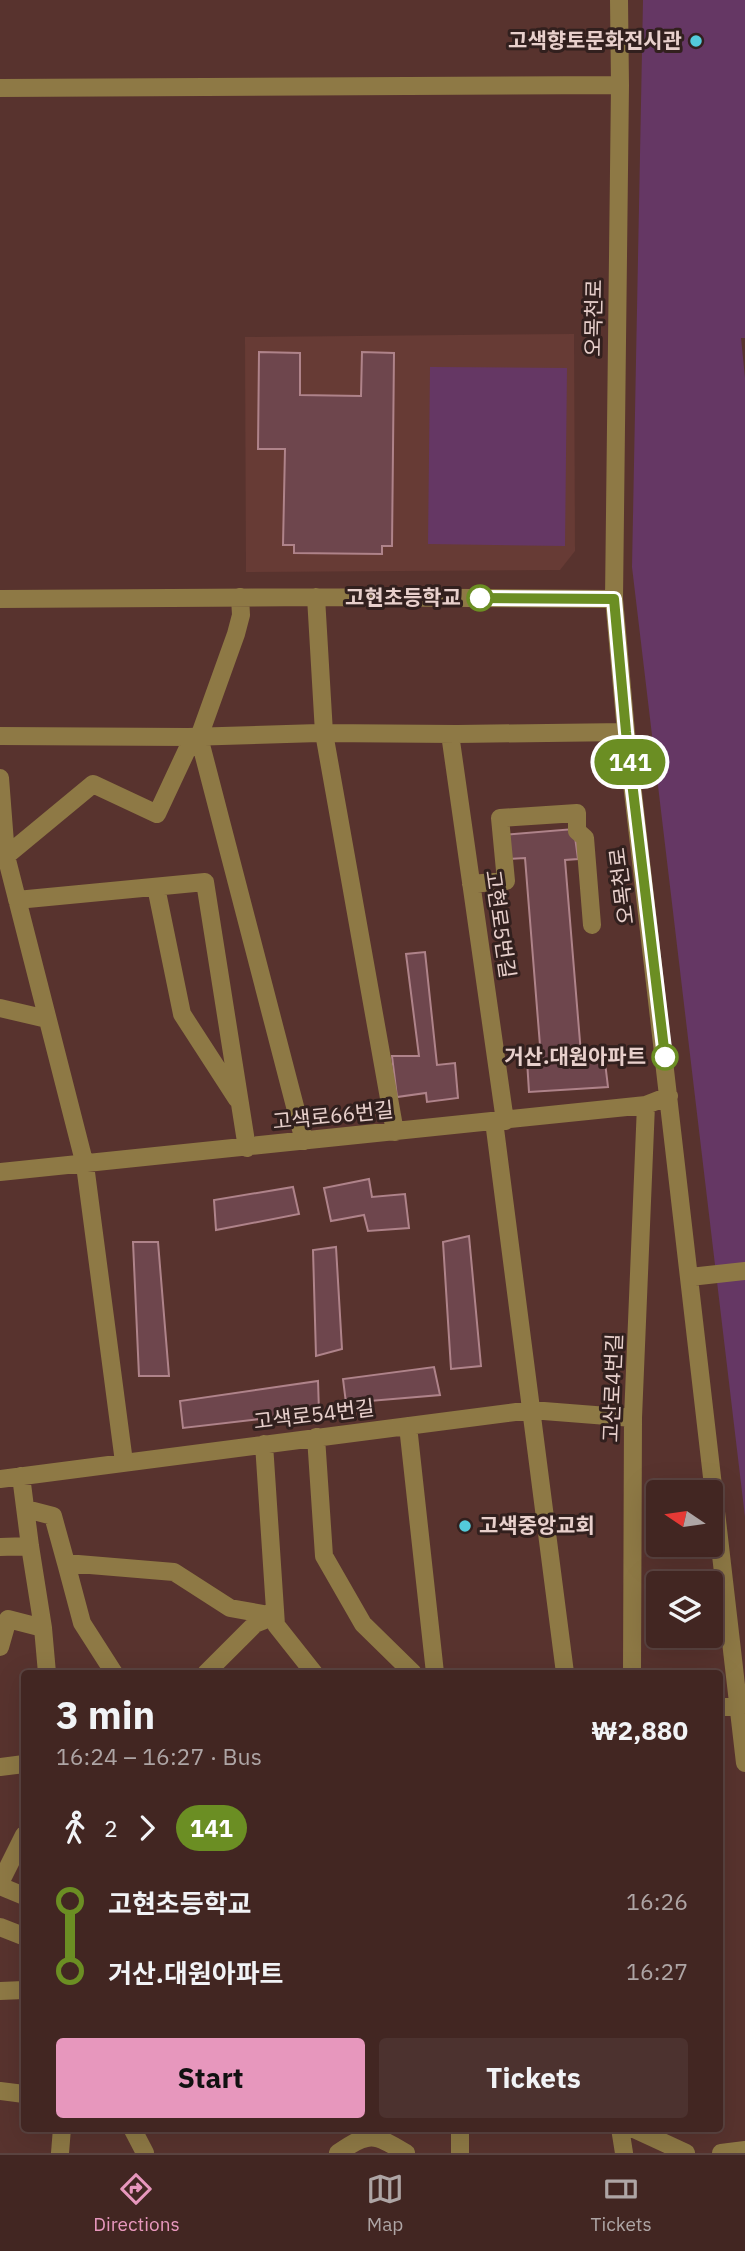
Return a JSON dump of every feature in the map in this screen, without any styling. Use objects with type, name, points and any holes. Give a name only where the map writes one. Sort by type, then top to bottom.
[{"type":"street","name":"오목천로","points":[[619,0],[621,85],[614,599],[626,732],[745,1763]]},
{"type":"street","points":[[0,88],[621,85]]},
{"type":"street","points":[[3,857],[93,784],[157,814],[196,737],[236,634],[241,615],[240,597]]},
{"type":"street","points":[[316,597],[324,733],[395,1132]]},
{"type":"street","points":[[0,599],[614,599]]},
{"type":"street","points":[[0,736],[196,737],[324,733],[626,732]]},
{"type":"street","name":"고현로5번길","points":[[450,734],[471,884],[531,1410],[565,1670]]},
{"type":"street","points":[[196,737],[304,1141]]},
{"type":"street","points":[[0,778],[3,857],[17,900],[85,1165],[124,1462]]},
{"type":"street","points":[[471,884],[506,881],[500,818],[572,807],[577,813],[577,831],[585,838],[592,925]]},
{"type":"street","points":[[17,900],[205,882],[247,1148]]},
{"type":"street","points":[[156,887],[182,1014],[240,1105]]},
{"type":"street","points":[[0,1008],[47,1019]]},
{"type":"street","name":"고색로66번길","points":[[0,1172],[646,1105],[669,1096]]},
{"type":"street","name":"고산로4번길","points":[[632,1670],[634,1418],[646,1105]]},
{"type":"street","points":[[690,1278],[745,1271]]},
{"type":"street","name":"고색로54번길","points":[[0,1479],[531,1410],[634,1418]]},
{"type":"street","points":[[408,1426],[435,1670]]},
{"type":"street","points":[[316,1437],[324,1556],[363,1624],[410,1670]]},
{"type":"street","points":[[264,1444],[276,1625],[312,1670]]},
{"type":"street","points":[[21,1476],[47,1670]]},
{"type":"street","points":[[26,1509],[52,1516],[82,1623],[112,1670]]},
{"type":"street","points":[[0,1547],[30,1546]]},
{"type":"street","points":[[66,1563],[174,1572],[230,1608],[275,1616]]},
{"type":"street","points":[[209,1670],[255,1624],[275,1616]]},
{"type":"street","points":[[0,1647],[8,1619],[43,1628]]},
{"type":"street","points":[[723,1707],[739,1707]]},
{"type":"street","points":[[0,1767],[21,1765]]},
{"type":"street","points":[[21,1841],[0,1884],[21,1894]]},
{"type":"street","points":[[0,1927],[21,1935]]},
{"type":"street","points":[[0,1991],[21,1990]]},
{"type":"street","points":[[0,2091],[21,2094]]},
{"type":"street","points":[[60,2153],[62,2132]]},
{"type":"street","points":[[134,2132],[145,2153]]},
{"type":"street","points":[[460,2132],[460,2153]]},
{"type":"street","points":[[621,2132],[624,2153]]},
{"type":"street","points":[[641,2132],[686,2153]]},
{"type":"street","points":[[338,2153],[358,2133],[379,2137],[407,2153]]},
{"type":"street","points":[[721,2153],[745,2150]]},
{"type":"shaded area","points":[[643,0],[745,0],[745,338],[741,338],[745,378],[745,1517],[632,567]]},
{"type":"shaded area","name":"고현초등학교","points":[[574,334],[575,551],[560,570],[246,572],[245,337]]},
{"type":"shaded area","points":[[430,367],[567,368],[565,546],[428,544]]},
{"type":"building","name":"고현초등학교","points":[[259,352],[300,353],[300,395],[361,396],[362,352],[394,353],[392,546],[382,546],[382,554],[294,553],[294,545],[283,545],[285,449],[258,449]]},
{"type":"building","points":[[574,829],[578,859],[565,860],[581,1054],[604,1054],[608,1087],[529,1092],[527,1060],[541,1058],[525,858],[506,859],[503,835]]},
{"type":"building","points":[[425,952],[437,1065],[455,1063],[458,1098],[427,1102],[426,1093],[397,1097],[392,1056],[419,1056],[406,954]]},
{"type":"building","points":[[369,1179],[372,1197],[405,1194],[409,1228],[368,1231],[364,1215],[331,1221],[324,1188]]},
{"type":"building","points":[[293,1187],[299,1214],[216,1230],[214,1200]]},
{"type":"building","points":[[469,1236],[481,1366],[451,1369],[443,1242]]},
{"type":"building","points":[[133,1242],[158,1242],[169,1376],[139,1376]]},
{"type":"building","points":[[336,1247],[342,1349],[316,1356],[313,1250]]},
{"type":"building","points":[[434,1367],[440,1395],[346,1403],[343,1379]]},
{"type":"building","points":[[318,1381],[319,1412],[183,1428],[180,1401]]},
{"type":"bus line","name":"141","points":[[480,598],[614,599],[626,732],[665,1057]]},
{"type":"place","name":"고색향토문화전시관","points":[[696,41]]},
{"type":"place","name":"고현초등학교","points":[[480,598]]},
{"type":"place","name":"거산.대원아파트","points":[[665,1057]]},
{"type":"place","name":"고색중앙교회","points":[[465,1526]]}]
